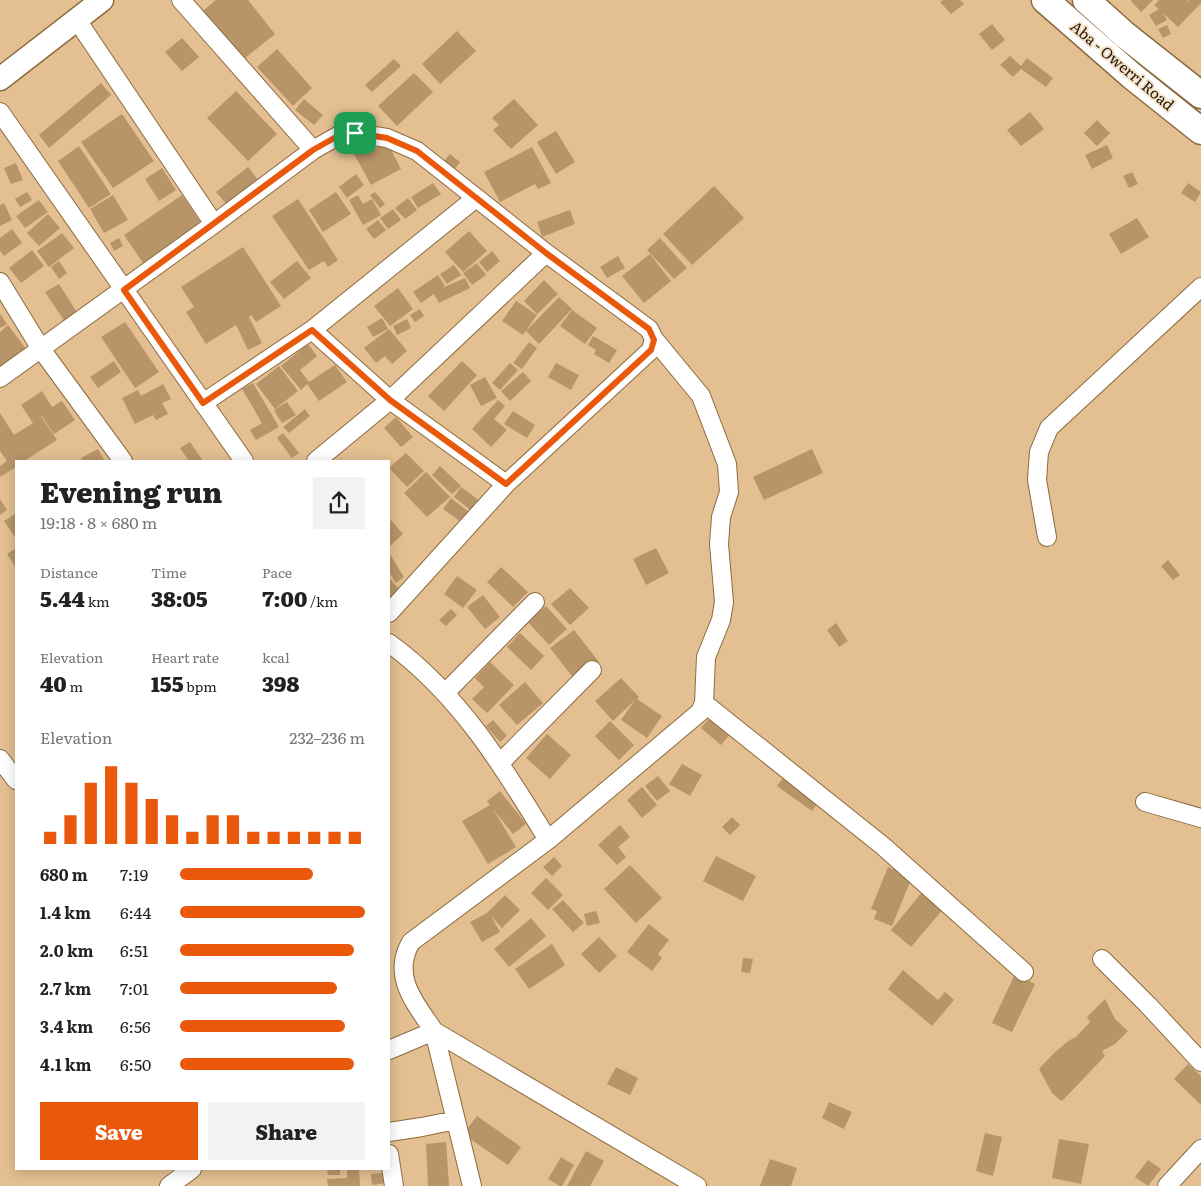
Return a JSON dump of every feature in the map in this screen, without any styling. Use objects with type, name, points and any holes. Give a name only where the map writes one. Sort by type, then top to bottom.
[{"type":"highway","name":"Aba - Owerri Road","points":[[1045,0],[1132,76],[1201,131]]},
{"type":"highway","name":"Aba - Owerri Road","points":[[1086,0],[1125,35],[1201,96]]},
{"type":"main road","points":[[0,79],[102,0]]},
{"type":"street","points":[[181,0],[313,150]]},
{"type":"street","points":[[77,20],[214,224]]},
{"type":"street","points":[[0,112],[243,460]]},
{"type":"street","points":[[0,378],[124,290],[313,150],[343,133],[355,133],[387,138],[417,151],[546,253],[649,329],[654,340],[701,396],[728,464],[729,492],[722,517],[719,544],[724,602],[721,620],[706,657],[704,703],[700,712],[548,840],[411,942],[405,952],[402,966],[408,994],[434,1031],[472,1186]]},
{"type":"street","points":[[203,403],[312,330],[476,198]]},
{"type":"street","points":[[317,460],[390,400],[546,253]]},
{"type":"street","points":[[0,282],[40,349],[122,460]]},
{"type":"street","points":[[1047,536],[1037,480],[1040,452],[1049,428],[1201,287]]},
{"type":"street","points":[[312,330],[390,400],[506,484]]},
{"type":"street","points":[[390,612],[506,484],[651,350],[654,340]]},
{"type":"street","points":[[445,693],[534,602]]},
{"type":"street","points":[[390,644],[413,661],[466,717],[500,763],[548,840]]},
{"type":"street","points":[[500,763],[592,670]]},
{"type":"street","points":[[704,703],[883,846],[1024,972]]},
{"type":"street","points":[[0,759],[15,779]]},
{"type":"street","points":[[1145,802],[1201,818]]},
{"type":"street","points":[[1102,959],[1201,1062]]},
{"type":"street","points":[[390,1050],[434,1031]]},
{"type":"street","points":[[434,1031],[697,1186]]},
{"type":"street","points":[[390,1132],[456,1120]]},
{"type":"street","points":[[1167,1186],[1201,1150]]},
{"type":"street","points":[[390,1160],[394,1186]]},
{"type":"street","points":[[169,1186],[191,1170]]},
{"type":"building","points":[[216,0],[248,0],[275,34],[239,63],[199,14]]},
{"type":"building","points":[[943,0],[960,0],[964,4],[951,14],[940,2]]},
{"type":"building","points":[[1132,0],[1153,0],[1141,12]]},
{"type":"building","points":[[1159,0],[1187,0],[1193,5],[1188,0],[1201,0],[1201,3],[1178,27],[1163,13],[1167,20],[1156,26],[1149,15],[1159,9],[1154,5]]},
{"type":"building","points":[[992,24],[1005,40],[992,50],[979,34]]},
{"type":"building","points":[[1167,25],[1171,34],[1163,38],[1158,29]]},
{"type":"building","points":[[457,31],[476,51],[440,84],[422,64]]},
{"type":"building","points":[[182,38],[199,57],[182,71],[165,52]]},
{"type":"building","points":[[277,49],[312,88],[293,106],[257,67]]},
{"type":"building","points":[[1010,56],[1021,66],[1027,58],[1053,78],[1046,87],[1021,69],[1013,77],[1000,65]]},
{"type":"building","points":[[394,59],[401,66],[372,92],[365,85]]},
{"type":"building","points":[[414,73],[433,92],[397,126],[378,106]]},
{"type":"building","points":[[101,83],[111,95],[49,148],[39,135]]},
{"type":"building","points":[[236,91],[277,134],[248,161],[207,118]]},
{"type":"building","points":[[304,99],[323,115],[314,125],[295,110]]},
{"type":"building","points":[[514,99],[538,125],[511,149],[493,130],[499,125],[492,118]]},
{"type":"building","points":[[1030,112],[1044,129],[1021,146],[1007,130]]},
{"type":"building","points":[[122,114],[154,161],[113,188],[81,142]]},
{"type":"building","points":[[1097,120],[1110,133],[1097,146],[1084,133]]},
{"type":"building","points":[[556,131],[575,162],[556,174],[537,142]]},
{"type":"building","points":[[387,142],[401,169],[371,185],[354,154],[372,144],[374,149]]},
{"type":"building","points":[[1107,145],[1113,158],[1092,169],[1085,155]]},
{"type":"building","points":[[79,146],[111,194],[89,208],[58,161]]},
{"type":"building","points":[[532,147],[551,183],[538,189],[535,184],[500,202],[484,172]]},
{"type":"building","points":[[450,154],[460,162],[455,169],[444,161]]},
{"type":"building","points":[[16,163],[23,180],[11,184],[4,168]]},
{"type":"building","points":[[248,167],[258,180],[227,205],[216,192]]},
{"type":"building","points":[[162,168],[176,190],[159,201],[145,179]]},
{"type":"building","points":[[1132,172],[1138,184],[1129,188],[1123,176]]},
{"type":"building","points":[[356,174],[364,185],[347,198],[339,187]]},
{"type":"building","points":[[433,183],[441,194],[418,208],[411,197]]},
{"type":"building","points":[[1188,183],[1201,192],[1195,202],[1181,193]]},
{"type":"building","points":[[714,186],[744,218],[692,265],[663,234]]},
{"type":"building","points":[[27,192],[32,200],[20,207],[15,199]]},
{"type":"building","points":[[336,192],[351,214],[323,232],[309,210]]},
{"type":"building","points":[[375,192],[385,204],[380,208],[370,195]]},
{"type":"building","points":[[113,195],[128,220],[104,233],[90,209]]},
{"type":"building","points":[[182,195],[201,223],[143,263],[124,235]]},
{"type":"building","points":[[358,195],[363,204],[372,199],[381,215],[363,225],[349,200]]},
{"type":"building","points":[[408,198],[417,210],[405,219],[395,208]]},
{"type":"building","points":[[298,199],[338,260],[328,267],[324,261],[309,270],[272,216]]},
{"type":"building","points":[[39,200],[48,212],[25,228],[16,216]]},
{"type":"building","points":[[4,203],[12,220],[0,226],[0,205]]},
{"type":"building","points":[[393,209],[401,220],[388,229],[380,218]]},
{"type":"building","points":[[570,210],[575,224],[542,237],[537,222]]},
{"type":"building","points":[[48,214],[60,228],[39,246],[27,233]]},
{"type":"building","points":[[1137,218],[1149,237],[1121,254],[1109,234]]},
{"type":"building","points":[[378,220],[386,230],[374,239],[366,229]]},
{"type":"building","points":[[12,229],[22,243],[4,256],[0,251],[0,238]]},
{"type":"building","points":[[469,231],[487,251],[463,272],[445,252]]},
{"type":"building","points":[[62,233],[74,248],[49,267],[37,251]]},
{"type":"building","points":[[119,238],[123,246],[114,251],[110,243]]},
{"type":"building","points":[[660,238],[687,268],[674,279],[647,250]]},
{"type":"building","points":[[243,247],[281,306],[256,322],[251,315],[249,317],[262,343],[248,350],[236,325],[206,344],[186,312],[194,307],[181,287]]},
{"type":"building","points":[[32,250],[44,266],[21,283],[9,268]]},
{"type":"building","points":[[492,251],[500,261],[487,272],[479,262]]},
{"type":"building","points":[[650,254],[671,281],[644,303],[622,276]]},
{"type":"building","points":[[618,256],[625,268],[607,278],[600,267]]},
{"type":"building","points":[[59,261],[67,273],[59,279],[51,267]]},
{"type":"building","points":[[297,261],[311,278],[284,299],[270,282]]},
{"type":"building","points":[[477,263],[486,275],[472,285],[463,273]]},
{"type":"building","points":[[454,265],[461,275],[447,284],[440,274]]},
{"type":"building","points":[[438,275],[445,286],[440,289],[465,278],[470,288],[439,303],[434,294],[421,303],[413,292]]},
{"type":"building","points":[[544,280],[558,294],[537,314],[524,301]]},
{"type":"building","points":[[59,284],[80,317],[67,325],[45,292]]},
{"type":"building","points":[[398,288],[413,309],[390,326],[374,306]]},
{"type":"building","points":[[559,297],[572,309],[539,344],[526,331]]},
{"type":"building","points":[[516,301],[537,315],[523,335],[502,321]]},
{"type":"building","points":[[420,309],[424,316],[415,322],[410,315]]},
{"type":"building","points":[[572,310],[597,328],[585,344],[560,326]]},
{"type":"building","points":[[0,314],[7,324],[0,328]]},
{"type":"building","points":[[382,318],[388,329],[373,337],[367,327]]},
{"type":"building","points":[[407,319],[411,328],[397,335],[393,326]]},
{"type":"building","points":[[125,322],[159,372],[135,388],[101,337]]},
{"type":"building","points":[[8,325],[26,349],[0,368],[0,332]]},
{"type":"building","points":[[389,329],[407,351],[392,364],[385,356],[376,363],[364,348]]},
{"type":"building","points":[[593,336],[617,350],[609,363],[594,354],[596,350],[588,345]]},
{"type":"building","points":[[529,342],[537,348],[522,369],[513,363]]},
{"type":"building","points":[[308,344],[317,356],[300,370],[309,382],[335,365],[347,382],[319,401],[307,384],[301,390],[281,366]]},
{"type":"building","points":[[114,361],[121,372],[98,388],[90,377]]},
{"type":"building","points":[[462,361],[477,375],[444,411],[428,396]]},
{"type":"building","points":[[510,363],[518,370],[500,390],[492,383]]},
{"type":"building","points":[[556,363],[579,375],[571,390],[548,377]]},
{"type":"building","points":[[279,366],[298,391],[275,409],[256,384]]},
{"type":"building","points":[[523,372],[531,381],[510,401],[501,391]]},
{"type":"building","points":[[485,377],[497,398],[481,406],[470,385]]},
{"type":"building","points":[[253,383],[279,427],[256,440],[250,430],[262,423],[242,389]]},
{"type":"building","points":[[163,384],[171,399],[162,403],[168,414],[156,420],[153,415],[135,424],[122,398],[138,390],[141,396]]},
{"type":"building","points":[[42,391],[52,407],[62,401],[75,420],[54,434],[41,416],[57,440],[26,460],[15,460],[15,468],[0,477],[0,466],[7,461],[0,451],[0,413],[14,435],[33,423],[21,405]]},
{"type":"building","points":[[498,400],[505,406],[494,419],[507,430],[491,447],[472,429]]},
{"type":"building","points":[[287,402],[296,415],[282,423],[274,410]]},
{"type":"building","points":[[305,409],[310,416],[289,433],[283,427]]},
{"type":"building","points":[[513,411],[535,425],[527,438],[504,424]]},
{"type":"building","points":[[396,417],[413,437],[401,447],[384,428]]},
{"type":"building","points":[[283,433],[299,453],[292,458],[277,438]]},
{"type":"building","points":[[190,442],[202,460],[188,460],[180,448]]},
{"type":"building","points":[[98,449],[104,460],[82,460],[81,458]]},
{"type":"building","points":[[812,449],[823,473],[764,500],[753,477]]},
{"type":"building","points":[[406,453],[424,471],[407,487],[390,467]]},
{"type":"building","points":[[440,466],[461,486],[452,494],[432,475]]},
{"type":"building","points":[[426,472],[450,497],[427,517],[404,493]]},
{"type":"building","points":[[461,487],[480,501],[472,511],[454,497]]},
{"type":"building","points":[[451,498],[469,512],[461,522],[443,509]]},
{"type":"building","points":[[0,499],[7,510],[0,515]]},
{"type":"building","points":[[15,514],[15,538],[4,521]]},
{"type":"building","points":[[390,521],[403,534],[390,546]]},
{"type":"building","points":[[656,548],[669,573],[646,585],[633,559]]},
{"type":"building","points":[[15,549],[15,566],[7,554]]},
{"type":"building","points":[[390,555],[404,577],[396,583],[390,574]]},
{"type":"building","points":[[1168,560],[1180,575],[1173,580],[1161,566]]},
{"type":"building","points":[[501,567],[528,592],[513,607],[487,582]]},
{"type":"building","points":[[457,576],[477,590],[463,608],[444,594]]},
{"type":"building","points":[[390,579],[399,589],[390,597]]},
{"type":"building","points":[[570,588],[589,608],[570,625],[551,604]]},
{"type":"building","points":[[483,595],[500,617],[485,629],[467,607]]},
{"type":"building","points":[[546,606],[567,629],[549,645],[528,622]]},
{"type":"building","points":[[451,609],[457,615],[446,626],[439,620]]},
{"type":"building","points":[[836,623],[848,641],[839,647],[827,630]]},
{"type":"building","points":[[574,630],[599,662],[575,680],[550,648]]},
{"type":"building","points":[[520,633],[544,656],[531,670],[507,647]]},
{"type":"building","points":[[490,662],[514,685],[487,713],[472,699],[484,687],[475,678]]},
{"type":"building","points":[[621,678],[639,697],[637,699],[662,716],[647,738],[621,720],[635,700],[613,721],[595,701]]},
{"type":"building","points":[[525,682],[543,703],[517,725],[499,705]]},
{"type":"building","points":[[715,712],[735,728],[721,745],[701,728]]},
{"type":"building","points":[[493,720],[507,736],[500,742],[486,726]]},
{"type":"building","points":[[610,721],[634,745],[619,760],[595,736]]},
{"type":"building","points":[[547,734],[571,755],[550,779],[526,758]]},
{"type":"building","points":[[682,764],[702,775],[690,796],[669,784]]},
{"type":"building","points":[[792,765],[827,790],[812,811],[777,786]]},
{"type":"building","points":[[658,776],[670,791],[657,801],[645,786]]},
{"type":"building","points":[[642,787],[657,805],[642,818],[627,800]]},
{"type":"building","points":[[500,791],[526,824],[513,834],[493,809],[516,847],[488,864],[462,821],[490,805],[487,801]]},
{"type":"building","points":[[732,817],[740,825],[730,835],[722,827]]},
{"type":"building","points":[[620,825],[630,837],[618,847],[626,857],[617,865],[598,845]]},
{"type":"building","points":[[716,856],[756,876],[743,901],[703,881]]},
{"type":"building","points":[[554,857],[562,866],[552,876],[543,867]]},
{"type":"building","points":[[630,865],[662,898],[636,923],[604,889]]},
{"type":"building","points":[[888,867],[912,877],[892,926],[874,919],[877,911],[871,909]]},
{"type":"building","points":[[546,878],[563,895],[548,910],[531,893]]},
{"type":"building","points":[[923,891],[944,908],[911,947],[891,930]]},
{"type":"building","points":[[505,895],[520,910],[502,928],[491,916],[500,932],[482,942],[470,922],[487,913]]},
{"type":"building","points":[[563,900],[584,923],[573,932],[552,909]]},
{"type":"building","points":[[596,911],[600,923],[587,926],[584,914]]},
{"type":"building","points":[[531,918],[546,936],[509,967],[494,949]]},
{"type":"building","points":[[649,924],[669,940],[658,954],[662,958],[652,971],[627,952]]},
{"type":"building","points":[[599,937],[617,956],[599,973],[581,954]]},
{"type":"building","points":[[552,944],[565,965],[529,989],[515,969]]},
{"type":"building","points":[[743,958],[753,959],[750,973],[741,972]]},
{"type":"building","points":[[903,970],[938,1000],[945,992],[954,1000],[932,1026],[888,989]]},
{"type":"building","points":[[1015,974],[1035,984],[1012,1032],[992,1023]]},
{"type":"building","points":[[1105,999],[1115,1019],[1128,1031],[1115,1044],[1102,1051],[1105,1056],[1061,1101],[1052,1093],[1039,1069],[1068,1041],[1076,1037],[1090,1022],[1087,1017]]},
{"type":"building","points":[[1188,1064],[1201,1076],[1201,1105],[1174,1079]]},
{"type":"building","points":[[616,1067],[638,1078],[630,1095],[607,1084]]},
{"type":"building","points":[[829,1102],[852,1112],[844,1129],[822,1118]]},
{"type":"building","points":[[477,1116],[521,1147],[508,1165],[463,1134]]},
{"type":"building","points":[[985,1133],[1002,1137],[993,1176],[976,1171]]},
{"type":"building","points":[[1059,1139],[1089,1144],[1081,1184],[1052,1178]]},
{"type":"building","points":[[446,1142],[449,1186],[428,1186],[426,1144]]},
{"type":"building","points":[[586,1151],[604,1161],[590,1186],[567,1186]]},
{"type":"building","points":[[561,1157],[574,1165],[562,1186],[560,1186],[548,1179]]},
{"type":"building","points":[[770,1159],[797,1168],[791,1186],[760,1186]]},
{"type":"building","points":[[1148,1160],[1161,1169],[1148,1186],[1135,1177]]},
{"type":"building","points":[[327,1170],[340,1170],[340,1175],[328,1175]]},
{"type":"building","points":[[347,1170],[359,1170],[360,1186],[328,1186],[327,1179],[347,1178]]},
{"type":"building","points":[[384,1173],[385,1183],[372,1185],[371,1174]]},
{"type":"route","points":[[343,133],[355,133],[387,138],[417,151],[546,253],[649,329],[654,340],[651,350],[506,484],[390,400],[312,330],[203,403],[124,290],[313,150],[343,133]]}]
